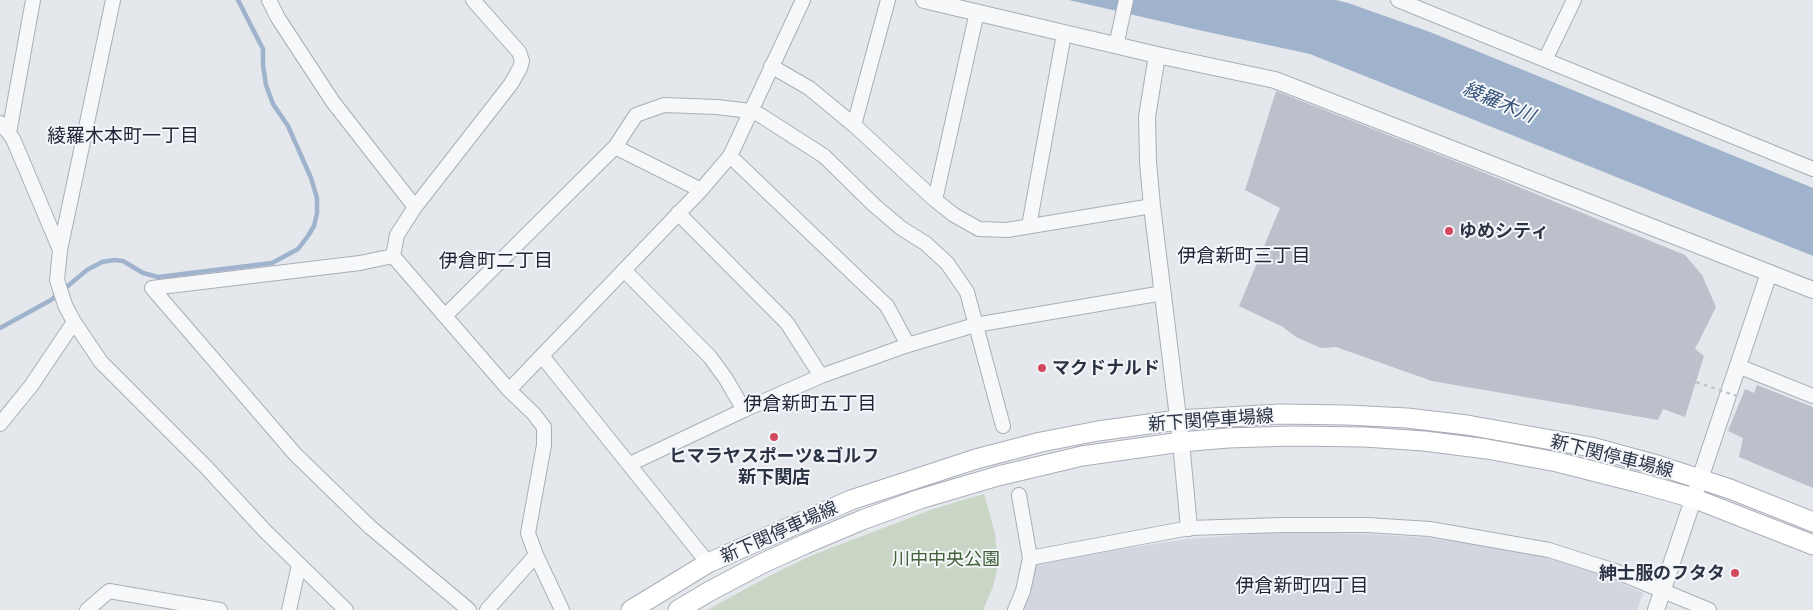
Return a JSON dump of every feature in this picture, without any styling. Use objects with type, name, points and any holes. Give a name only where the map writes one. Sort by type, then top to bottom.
[{"type":"main road","name":"新下関停車場線","points":[[632,610],[708,563],[851,500],[976,459],[1041,442],[1098,431],[1178,420],[1280,414],[1407,418],[1459,424],[1591,447],[1657,465],[1730,489],[1813,522]]},
{"type":"main road","name":"新下関停車場線","points":[[678,610],[744,573],[797,548],[862,520],[920,499],[998,476],[1082,456],[1181,442],[1228,438],[1292,436],[1365,437],[1424,441],[1487,449],[1557,462],[1632,480],[1693,498],[1813,544]]},
{"type":"street","points":[[33,0],[5,128],[60,250]]},
{"type":"street","points":[[113,0],[60,250],[58,283],[64,301],[74,322],[101,362],[346,610]]},
{"type":"street","points":[[268,0],[333,102],[415,207]]},
{"type":"street","points":[[393,256],[397,235],[415,207],[511,84],[520,68],[522,61],[519,52],[473,0]]},
{"type":"street","points":[[509,390],[701,190],[730,156],[803,0]]},
{"type":"street","points":[[854,124],[888,0]]},
{"type":"street","points":[[924,0],[1116,46],[1276,80],[1813,290]]},
{"type":"street","points":[[1116,46],[1126,0]]},
{"type":"street","points":[[1398,0],[1813,169]]},
{"type":"street","points":[[1545,60],[1574,0]]},
{"type":"street","points":[[935,200],[977,12]]},
{"type":"street","points":[[1029,226],[1064,34]]},
{"type":"street","points":[[1157,55],[1147,117],[1148,162],[1181,442],[1189,528]]},
{"type":"street","points":[[771,66],[809,88],[854,124],[935,200],[954,215],[979,229],[1007,230],[1152,206]]},
{"type":"street","points":[[445,316],[615,147],[636,115],[664,105],[717,107],[750,111],[768,120],[824,156],[874,206],[901,228],[926,243],[947,263],[967,292],[1003,426]]},
{"type":"street","points":[[615,147],[701,190]]},
{"type":"street","points":[[730,156],[886,306],[908,345]]},
{"type":"street","points":[[678,213],[787,323],[821,376]]},
{"type":"street","points":[[393,256],[509,390],[533,413],[544,427],[544,445],[528,533],[536,555],[562,610]]},
{"type":"street","points":[[393,256],[360,263],[152,288],[295,454],[370,527],[469,610]]},
{"type":"street","points":[[624,270],[710,357],[726,379],[744,410]]},
{"type":"street","points":[[1656,610],[1769,273]]},
{"type":"street","points":[[630,464],[821,376],[908,345],[975,325],[1163,293]]},
{"type":"street","points":[[0,424],[31,386],[74,322]]},
{"type":"street","points":[[542,356],[708,563]]},
{"type":"street","points":[[1738,366],[1813,396]]},
{"type":"street","points":[[1015,610],[1023,591],[1030,558],[1019,495]]},
{"type":"street","points":[[1030,558],[1189,528],[1283,525],[1367,525],[1430,528],[1549,550],[1615,571],[1710,610]]},
{"type":"street","points":[[487,610],[536,555]]},
{"type":"street","points":[[288,610],[299,564]]},
{"type":"street","points":[[87,610],[109,591],[220,610]]},
{"type":"path","points":[[1696,382],[1740,397]]},
{"type":"shaded area","points":[[1280,532],[1368,534],[1430,538],[1487,546],[1547,558],[1596,572],[1643,593],[1637,610],[1020,610],[1035,563],[1187,539]]},
{"type":"green space","name":"川中中央公園","points":[[984,494],[995,533],[998,566],[993,587],[983,610],[707,610],[775,573],[813,555],[933,509]]},
{"type":"water","name":"綾羅木川","points":[[1069,0],[1336,0],[1348,3],[1430,32],[1813,188],[1813,256],[1310,54]]},
{"type":"building","name":"ゆめシティ","points":[[1276,91],[1470,167],[1685,255],[1702,275],[1716,307],[1695,349],[1704,356],[1685,417],[1663,409],[1658,420],[1432,381],[1336,347],[1321,348],[1296,337],[1283,327],[1239,306],[1280,208],[1245,190]]},
{"type":"building","points":[[1757,385],[1813,407],[1813,488],[1739,457],[1743,438],[1728,431],[1745,389],[1754,393]]},
{"type":"waterway","points":[[0,328],[51,300],[87,270],[102,262],[123,261],[143,273],[158,277],[272,263],[298,249],[308,236],[314,226],[317,213],[317,198],[311,178],[288,126],[273,104],[266,85],[263,49],[238,0]]},
{"type":"place","name":"ゆめシティ","points":[[1449,231]]},
{"type":"place","name":"マクドナルド","points":[[1042,368]]},
{"type":"place","name":"ヒマラヤスポーツ&ゴルフ 新下関店","points":[[774,437]]},
{"type":"place","name":"紳士服のフタタ","points":[[1735,573]]},
{"type":"district","name":"綾羅木本町一丁目","points":[[123,136]]},
{"type":"district","name":"伊倉新町三丁目","points":[[1244,256]]},
{"type":"district","name":"伊倉町二丁目","points":[[496,261]]},
{"type":"district","name":"伊倉新町五丁目","points":[[810,404]]},
{"type":"district","name":"伊倉新町四丁目","points":[[1302,586]]}]
